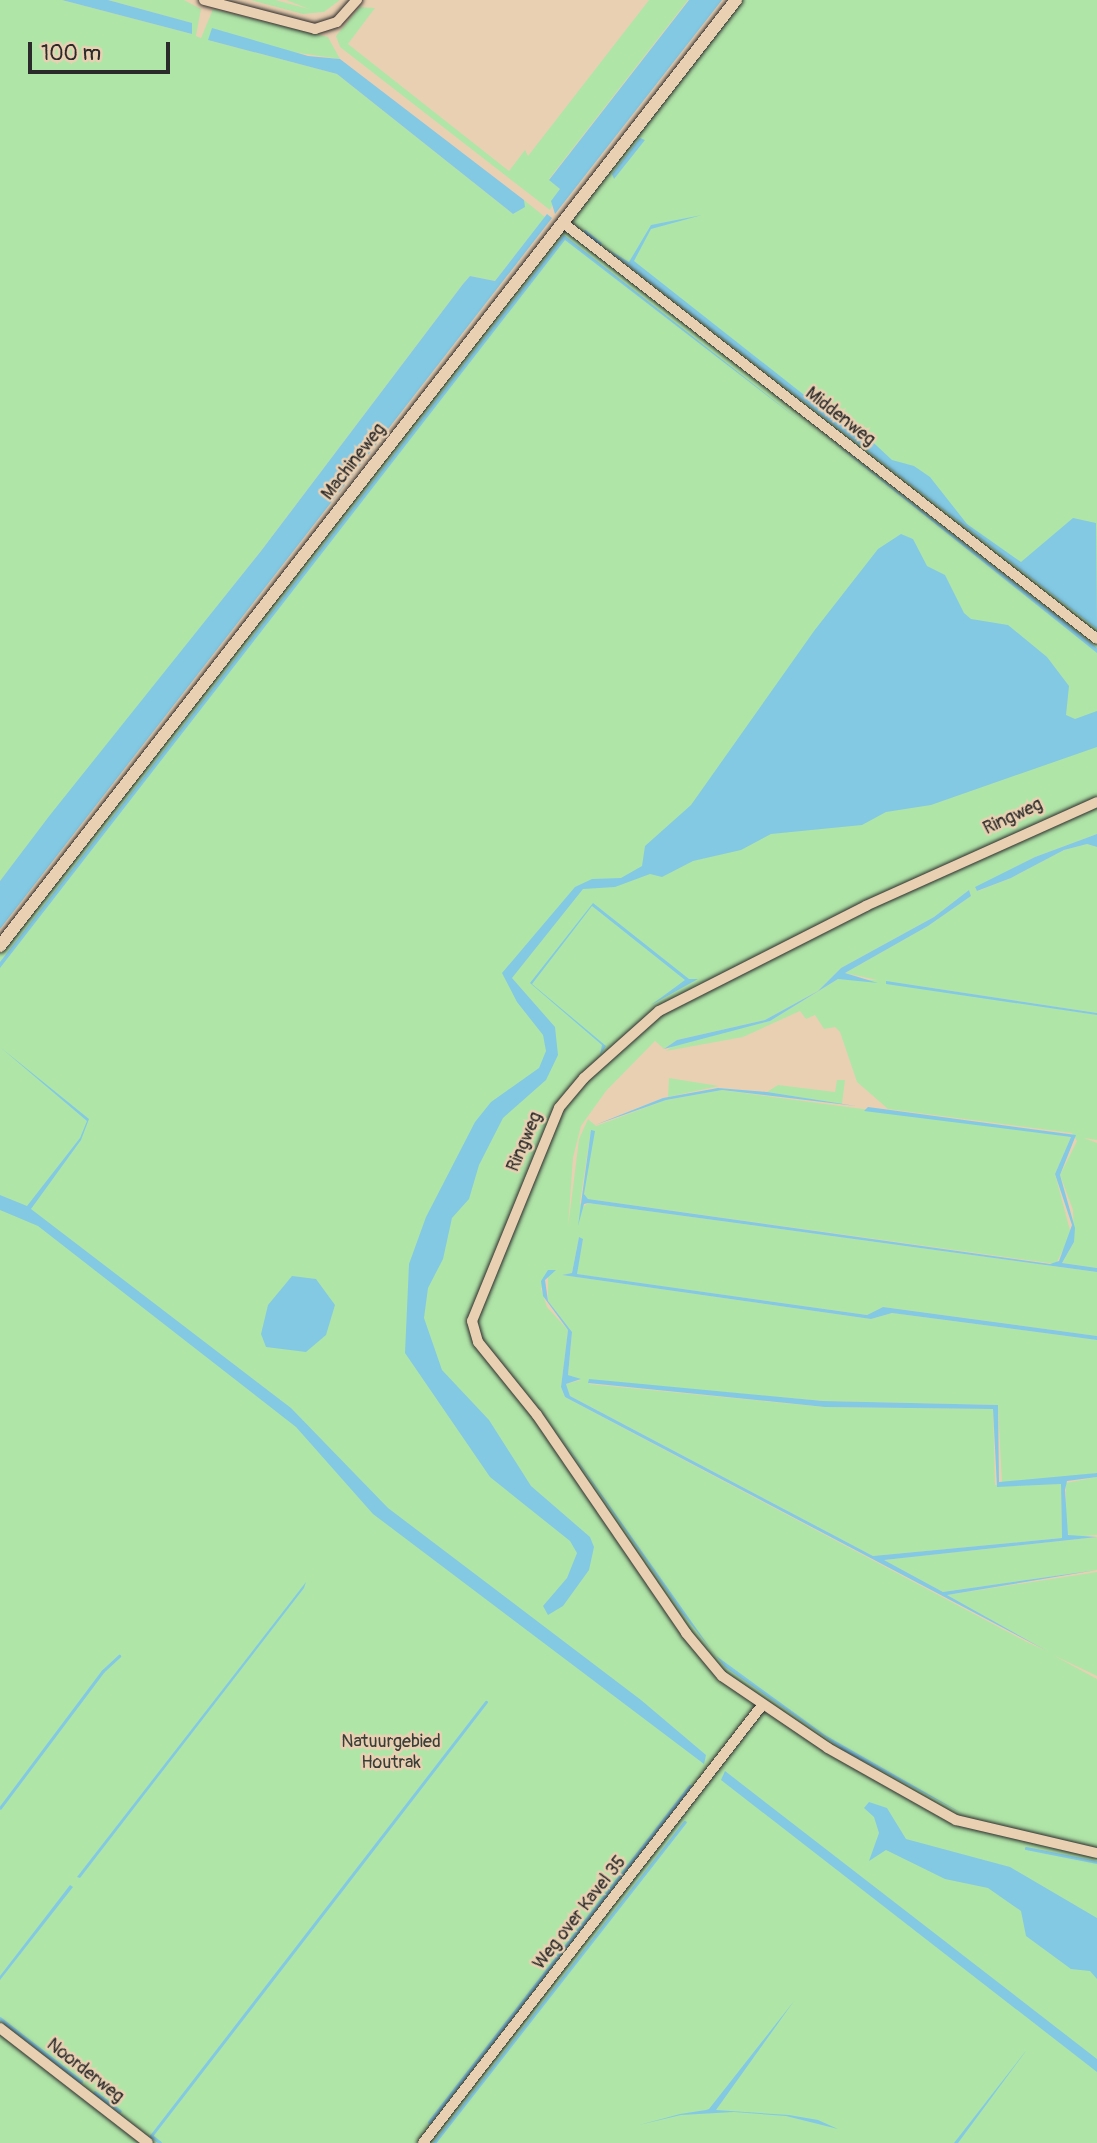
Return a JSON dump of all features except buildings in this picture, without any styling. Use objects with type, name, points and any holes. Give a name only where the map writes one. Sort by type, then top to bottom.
[{"type":"street","points":[[204,0],[315,29],[337,22],[357,0]]},
{"type":"street","name":"Machineweg","points":[[0,946],[736,0]]},
{"type":"street","name":"Middenweg","points":[[562,222],[1097,639]]},
{"type":"street","name":"Ringweg","points":[[1097,802],[866,906],[659,1011],[584,1078],[559,1108],[476,1307],[472,1326],[478,1342],[551,1433],[686,1633],[722,1676],[841,1756],[956,1821],[1097,1853]]},
{"type":"street","name":"Weg over Kavel 35","points":[[423,2143],[762,1704]]},
{"type":"street","name":"Noorderweg","points":[[0,2028],[148,2143]]},
{"type":"green space","points":[[0,0],[62,0],[192,34],[191,23],[108,0],[184,0],[201,9],[196,36],[201,38],[213,9],[328,37],[340,59],[208,40],[337,74],[513,214],[524,207],[524,200],[545,217],[495,281],[470,276],[463,284],[261,551],[0,881]]},
{"type":"green space","points":[[250,0],[275,0],[309,9],[286,0],[340,0],[324,12],[303,14]]},
{"type":"green space","points":[[649,0],[688,0],[549,179],[560,189],[550,210],[340,47],[336,36],[360,7],[375,8],[348,44],[509,171],[525,150],[528,156]]},
{"type":"green space","points":[[740,0],[1097,0],[1097,635],[570,223]]},
{"type":"green space","name":"Natuurgebied Houtrak","points":[[566,229],[1097,642],[1097,834],[1035,857],[975,888],[978,891],[1011,878],[1064,850],[1087,844],[1097,847],[1097,1013],[886,981],[1097,1015],[1097,1140],[1084,1138],[1097,1143],[1097,1268],[1062,1263],[1074,1242],[1073,1210],[1060,1175],[1077,1141],[1072,1133],[888,1109],[857,1082],[840,1032],[835,1027],[824,1029],[815,1015],[806,1019],[800,1011],[743,1037],[666,1051],[677,1043],[770,1021],[838,979],[877,980],[845,973],[928,926],[971,896],[969,890],[934,917],[841,968],[818,991],[765,1020],[677,1040],[664,1049],[655,1041],[606,1091],[581,1126],[573,1158],[568,1227],[579,1139],[588,1119],[596,1126],[666,1100],[722,1090],[1071,1137],[1055,1174],[1071,1234],[1056,1264],[588,1199],[584,1194],[591,1130],[580,1203],[583,1207],[588,1203],[1097,1272],[1097,1336],[883,1307],[867,1315],[576,1274],[583,1240],[579,1237],[572,1273],[563,1275],[871,1319],[892,1313],[1097,1340],[1097,1473],[1002,1484],[998,1405],[823,1401],[589,1380],[589,1384],[825,1407],[993,1409],[995,1485],[1061,1484],[1062,1538],[873,1556],[570,1396],[566,1384],[581,1380],[568,1375],[572,1332],[548,1301],[548,1270],[541,1289],[547,1307],[568,1330],[561,1387],[565,1397],[1027,1642],[1047,1651],[947,1595],[1097,1572],[1097,1676],[1053,1655],[1097,1679],[1097,2143],[0,2143],[0,953],[559,232]]},
{"type":"green space","points":[[669,1078],[719,1086],[668,1097]]},
{"type":"green space","points":[[837,1080],[845,1080],[842,1104],[767,1092],[778,1085],[835,1092]]},
{"type":"green space","points":[[1097,1477],[1097,1535],[1071,1537],[1066,1532],[1066,1483]]},
{"type":"green space","points":[[1097,1537],[1097,1570],[943,1592],[884,1560]]},
{"type":"water","points":[[62,0],[108,0],[192,23],[192,34]]},
{"type":"water","points":[[689,0],[722,0],[555,214],[551,201],[560,189],[549,180]]},
{"type":"water","points":[[212,28],[308,56],[340,59],[524,200],[525,207],[513,214],[337,74],[208,40]]},
{"type":"water","points":[[640,138],[645,140],[614,179],[612,174]]},
{"type":"water","points":[[547,214],[552,218],[0,929],[0,881],[50,815],[261,551],[463,284],[470,276],[495,281]]},
{"type":"water","points":[[702,215],[651,229],[634,261],[818,406],[848,419],[892,460],[914,466],[930,477],[967,524],[1021,562],[1073,518],[1096,523],[1097,629],[606,248],[629,262],[651,225]]},
{"type":"water","points":[[564,235],[804,424],[565,240],[0,968],[0,962]]},
{"type":"water","points":[[819,431],[1097,648],[1097,653]]},
{"type":"water","points":[[901,534],[913,539],[927,566],[945,575],[964,613],[971,619],[1008,625],[1047,657],[1069,686],[1066,715],[1075,719],[1097,711],[1097,747],[931,805],[886,812],[862,825],[771,834],[741,850],[693,861],[662,877],[650,874],[615,887],[583,889],[512,978],[555,1027],[558,1055],[546,1080],[503,1118],[479,1165],[469,1199],[452,1218],[443,1259],[428,1288],[424,1318],[442,1370],[489,1420],[531,1486],[590,1537],[594,1547],[589,1570],[563,1606],[548,1615],[543,1606],[567,1578],[577,1553],[570,1541],[490,1477],[405,1353],[409,1264],[426,1217],[475,1122],[491,1102],[539,1068],[546,1051],[543,1035],[517,1002],[502,973],[575,887],[592,879],[621,878],[642,866],[645,846],[691,805],[814,631],[878,549]]},
{"type":"water","points":[[1097,834],[1097,847],[1087,844],[1064,850],[1011,878],[977,891],[975,887],[1035,857]]},
{"type":"water","points":[[969,890],[971,896],[928,926],[845,973],[878,983],[838,979],[770,1021],[664,1049],[677,1040],[765,1020],[818,991],[841,968],[934,917]]},
{"type":"water","points":[[593,903],[689,979],[698,979],[651,1005],[685,980],[592,906],[532,984],[606,1046],[600,1055],[602,1045],[530,983]]},
{"type":"water","points":[[886,981],[1097,1013],[1097,1015],[886,984]]},
{"type":"water","points":[[0,1047],[89,1119],[81,1140],[31,1209],[291,1408],[388,1508],[641,1700],[706,1755],[704,1764],[373,1514],[296,1427],[38,1226],[0,1210],[0,1195],[27,1206],[80,1138],[87,1121]]},
{"type":"water","points":[[718,1088],[767,1092],[856,1106],[722,1090],[666,1100],[595,1125],[663,1098]]},
{"type":"water","points":[[868,1107],[1076,1135],[1060,1175],[1075,1228],[1074,1242],[1062,1263],[1097,1268],[1097,1272],[588,1203],[584,1204],[578,1226],[591,1130],[595,1131],[584,1194],[588,1199],[1050,1264],[1059,1261],[1072,1225],[1055,1174],[1071,1137],[864,1111]]},
{"type":"water","points":[[579,1237],[583,1239],[577,1274],[867,1315],[883,1307],[1097,1336],[1097,1340],[892,1313],[871,1319],[562,1275],[572,1273]]},
{"type":"water","points":[[548,1270],[556,1270],[545,1280],[548,1301],[572,1332],[568,1375],[581,1379],[566,1384],[570,1396],[873,1556],[1062,1538],[1061,1484],[997,1487],[993,1409],[825,1407],[588,1383],[589,1379],[823,1401],[998,1405],[999,1482],[1097,1473],[1097,1477],[1067,1481],[1065,1490],[1068,1535],[1097,1537],[884,1560],[943,1592],[1097,1570],[947,1595],[1047,1651],[565,1397],[561,1387],[568,1330],[543,1296],[541,1281]]},
{"type":"water","points":[[292,1276],[316,1279],[335,1305],[326,1335],[306,1352],[266,1347],[261,1334],[268,1305]]},
{"type":"water","points":[[552,1424],[712,1650],[682,1613]]},
{"type":"water","points":[[306,1582],[80,1878],[77,1877]]},
{"type":"water","points":[[716,1656],[825,1735],[965,1815],[845,1751],[725,1667]]},
{"type":"water","points":[[725,1771],[1097,2059],[1097,2072],[721,1780]]},
{"type":"water","points":[[869,1802],[887,1808],[906,1839],[1010,1867],[1097,1918],[1097,1979],[1090,1971],[1071,1969],[1026,1936],[1021,1911],[988,1888],[945,1879],[886,1850],[869,1861],[879,1833],[874,1817],[864,1808]]},
{"type":"water","points":[[70,1885],[73,1887],[0,1980],[0,1976]]},
{"type":"water","points":[[794,2001],[716,2110],[789,2115],[818,2120],[838,2129],[786,2116],[734,2112],[681,2115],[639,2125],[680,2114],[709,2109]]},
{"type":"water","points":[[1025,2052],[958,2143],[954,2143]]},
{"type":"waterway","points":[[585,231],[600,243]]},
{"type":"waterway","points":[[0,1808],[103,1671],[119,1656]]},
{"type":"waterway","points":[[160,2143],[151,2136],[486,1702]]},
{"type":"waterway","points":[[429,2122],[690,1786]]},
{"type":"waterway","points":[[434,2143],[685,1822]]},
{"type":"waterway","points":[[1026,1848],[1097,1862]]},
{"type":"waterway","points":[[0,2018],[81,2081]]},
{"type":"waterway","points":[[95,2092],[120,2111]]}]
